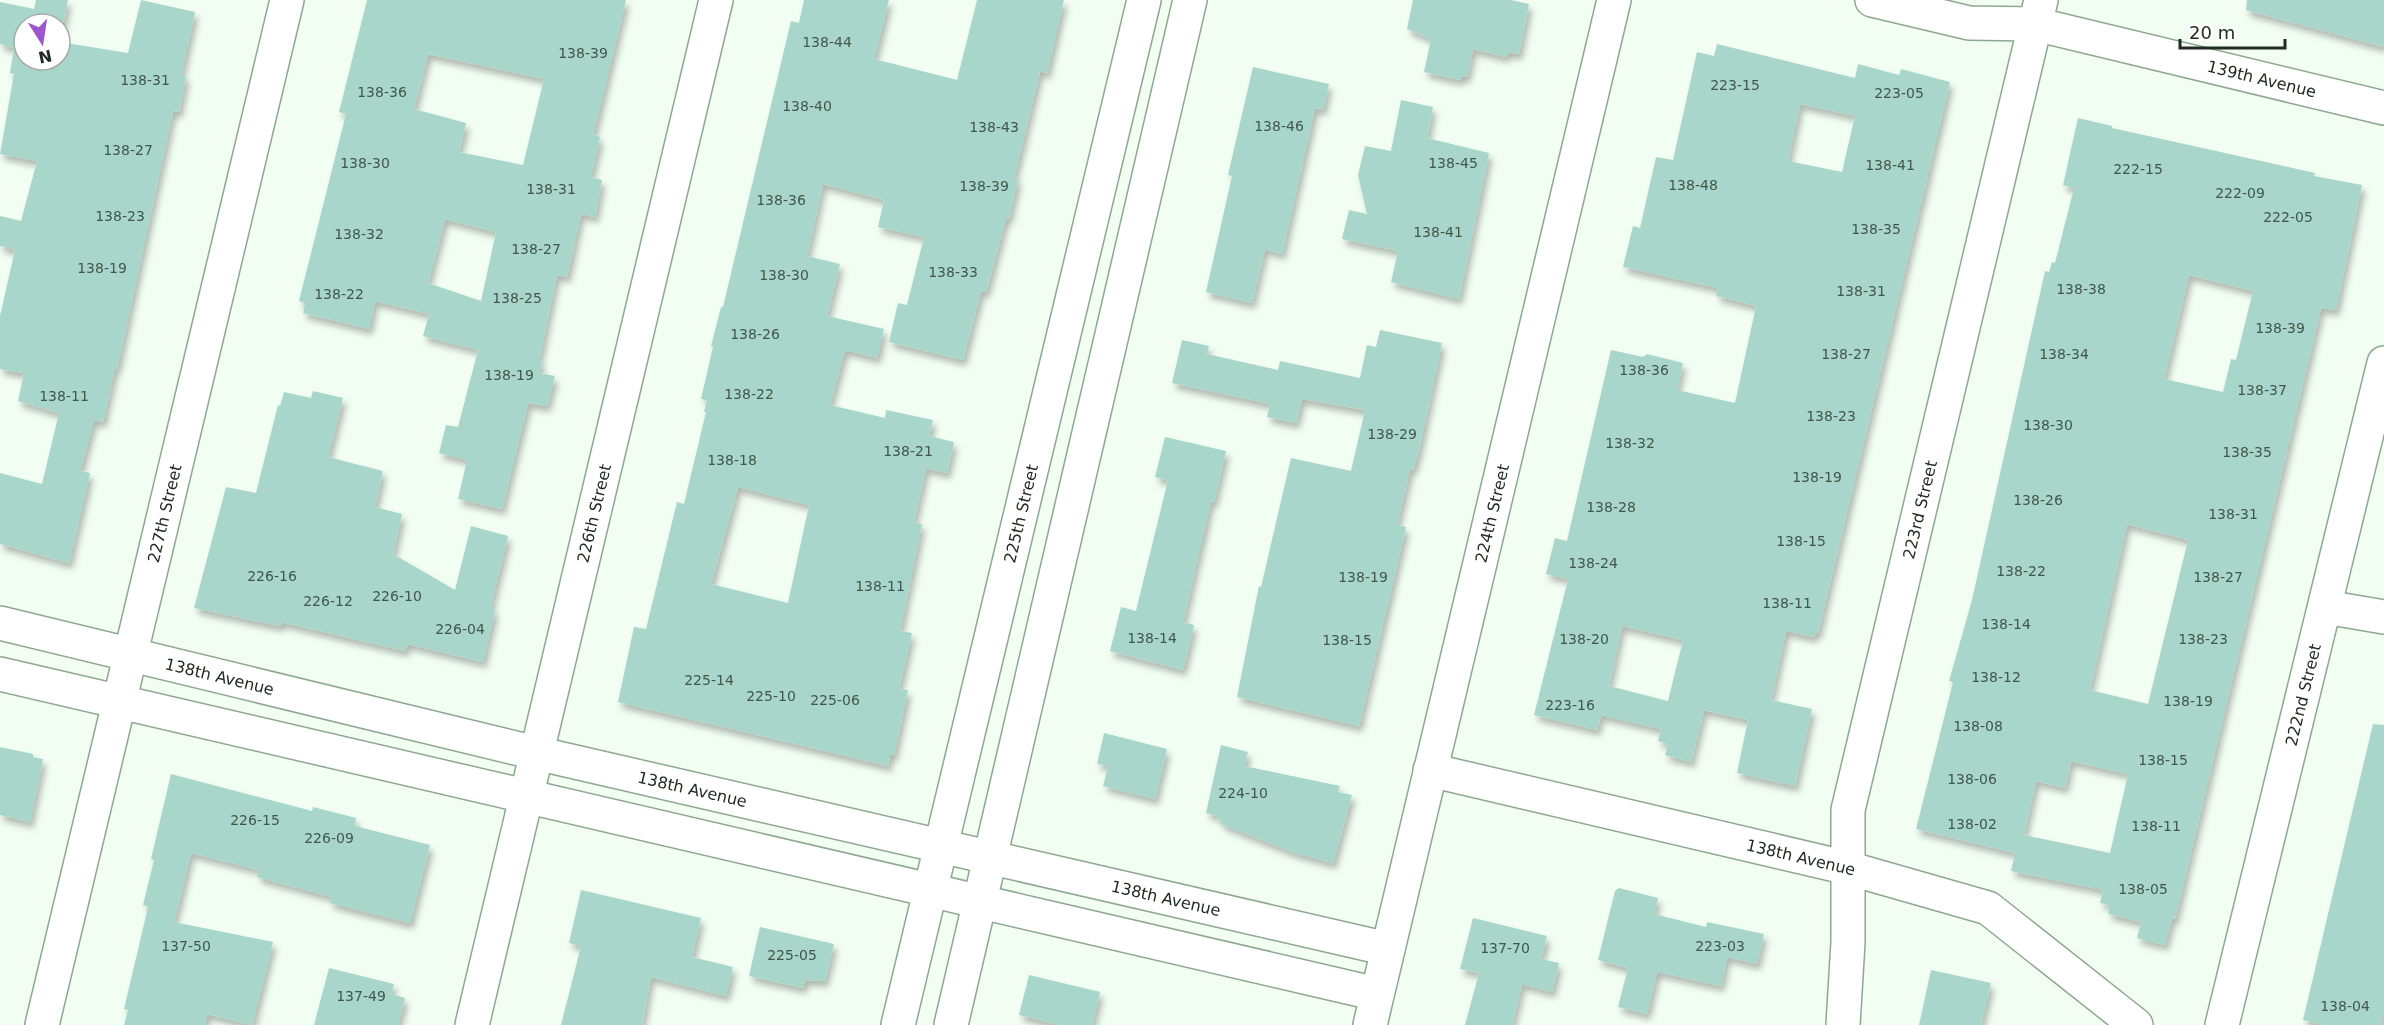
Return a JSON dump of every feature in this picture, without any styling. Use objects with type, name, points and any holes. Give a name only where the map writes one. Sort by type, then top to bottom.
[{"type":"street","name":"227th Street","points":[[42,1025],[287,0]]},
{"type":"street","name":"226th Street","points":[[472,1025],[716,0]]},
{"type":"street","name":"225th Street","points":[[898,1025],[939,846],[1144,0]]},
{"type":"street","points":[[951,1025],[1190,0]]},
{"type":"street","name":"224th Street","points":[[1373,1010],[1614,0]]},
{"type":"street","name":"139th Avenue","points":[[1872,0],[1970,23],[2038,12]]},
{"type":"street","name":"139th Avenue","points":[[2009,0],[2038,12],[2384,108]]},
{"type":"street","name":"223rd Street","points":[[1843,1025],[1848,942],[1848,810],[2038,12]]},
{"type":"street","name":"222nd Street","points":[[2222,1025],[2384,363]]},
{"type":"street","points":[[2325,608],[2384,617]]},
{"type":"street","name":"138th Avenue","points":[[0,623],[536,753],[1388,950]]},
{"type":"street","points":[[0,674],[980,903],[1373,1010]]},
{"type":"street","name":"138th Avenue","points":[[1430,770],[1848,868],[1988,908],[2136,1025]]},
{"type":"building","points":[[36,0],[68,0],[66,12],[12,12],[12,47],[0,44],[0,2],[34,9]]},
{"type":"building","points":[[141,0],[195,12],[181,75],[186,76],[179,112],[173,111],[117,369],[115,368],[103,422],[94,420],[80,471],[90,473],[69,563],[0,544],[0,473],[42,484],[59,413],[18,401],[24,373],[0,369],[0,316],[15,250],[0,246],[0,216],[21,221],[37,161],[0,154],[14,74],[10,73],[12,60],[12,72],[72,72],[72,44],[128,53]]},
{"type":"building","points":[[367,0],[626,0],[593,135],[600,137],[591,177],[602,180],[595,217],[581,214],[567,277],[557,275],[539,360],[542,361],[539,373],[555,376],[547,406],[528,403],[502,509],[458,499],[467,460],[439,453],[446,425],[458,427],[478,350],[423,336],[429,314],[375,301],[369,329],[303,313],[305,303],[299,301],[346,114],[339,112]],"holes":[[[428,54],[544,79],[523,165],[459,152],[466,123],[414,109]],[[445,219],[496,232],[481,301],[428,283]]]},
{"type":"building","points":[[804,0],[889,0],[874,59],[957,80],[977,0],[1064,0],[1047,73],[1040,71],[1014,178],[1018,179],[1009,219],[1006,218],[986,292],[981,291],[963,360],[889,342],[898,303],[907,305],[924,237],[878,227],[884,200],[823,184],[807,256],[840,264],[827,316],[884,329],[877,358],[845,350],[830,405],[885,418],[886,410],[933,420],[929,436],[954,442],[947,473],[926,468],[914,522],[922,524],[900,631],[912,633],[899,689],[908,690],[894,755],[890,755],[888,766],[618,702],[634,627],[646,629],[677,502],[684,504],[706,412],[704,412],[707,400],[701,399],[713,347],[711,346],[721,307],[723,307],[791,21],[799,23]],"holes":[[[738,487],[809,505],[788,603],[711,584]]]},
{"type":"building","points":[[1413,0],[1511,0],[1529,4],[1519,54],[1508,52],[1506,57],[1473,49],[1467,77],[1461,76],[1460,80],[1424,72],[1431,39],[1407,29]]},
{"type":"building","points":[[2247,0],[2384,0],[2384,47],[2246,10]]},
{"type":"building","points":[[1717,44],[1855,78],[1858,64],[1899,75],[1901,69],[1950,82],[1818,633],[1815,632],[1814,637],[1786,631],[1771,700],[1812,709],[1795,786],[1737,773],[1748,720],[1704,710],[1691,762],[1665,755],[1668,744],[1658,741],[1661,729],[1601,715],[1597,730],[1534,715],[1568,579],[1546,574],[1555,538],[1567,541],[1611,350],[1643,357],[1647,354],[1683,363],[1677,390],[1735,403],[1756,306],[1716,296],[1718,288],[1623,267],[1633,226],[1640,228],[1656,157],[1673,160],[1697,52],[1714,56]],"holes":[[[1800,104],[1855,116],[1842,172],[1788,161]],[[1622,626],[1683,640],[1668,701],[1609,686]]]},
{"type":"building","points":[[1253,67],[1329,84],[1323,110],[1315,108],[1282,254],[1265,249],[1252,303],[1206,292],[1232,176],[1228,175]]},
{"type":"building","points":[[1401,100],[1433,107],[1427,138],[1489,153],[1459,299],[1391,282],[1398,251],[1342,239],[1349,210],[1367,214],[1358,175],[1365,146],[1391,151]]},
{"type":"building","points":[[2078,118],[2112,126],[2112,128],[2315,173],[2314,176],[2362,185],[2336,310],[2321,308],[2175,919],[2172,918],[2165,945],[2137,938],[2141,922],[2108,914],[2110,905],[2100,903],[2103,890],[2011,871],[2015,853],[1916,829],[1953,682],[1949,681],[1972,600],[2045,271],[2049,272],[2052,262],[2055,263],[2074,188],[2063,185]],"holes":[[[2189,275],[2253,291],[2236,360],[2231,359],[2223,392],[2164,379]],[[2127,524],[2188,540],[2148,704],[2090,690]],[[2071,761],[2128,774],[2110,853],[2024,835],[2036,781],[2065,788]]]},
{"type":"building","points":[[1380,330],[1442,343],[1419,450],[1413,470],[1410,469],[1397,525],[1406,527],[1359,726],[1237,697],[1259,586],[1261,587],[1291,458],[1351,471],[1365,410],[1302,399],[1296,423],[1267,417],[1270,404],[1172,383],[1182,340],[1209,346],[1207,354],[1278,370],[1280,361],[1360,378],[1367,345],[1376,347]]},
{"type":"building","points":[[313,391],[343,398],[328,457],[383,471],[375,507],[402,514],[393,554],[455,590],[471,526],[508,536],[493,596],[491,609],[495,610],[483,662],[407,644],[405,651],[281,622],[280,626],[194,608],[226,487],[256,493],[278,405],[280,406],[284,392],[311,398]]},
{"type":"building","points":[[1165,437],[1226,451],[1214,502],[1211,501],[1183,622],[1194,625],[1183,670],[1110,651],[1121,607],[1136,611],[1168,480],[1155,477]]},
{"type":"building","points":[[2373,724],[2384,725],[2384,1008],[2380,1025],[2325,1025],[2303,1020]]},
{"type":"building","points":[[1104,733],[1167,749],[1155,799],[1103,786],[1108,766],[1097,764]]},
{"type":"building","points":[[1221,745],[1248,752],[1244,766],[1340,786],[1338,792],[1352,795],[1333,863],[1295,853],[1221,824],[1222,820],[1217,819],[1218,816],[1206,813]]},
{"type":"building","points":[[0,747],[33,754],[33,757],[43,759],[30,822],[0,815]]},
{"type":"building","points":[[171,774],[312,811],[313,807],[356,818],[355,826],[430,845],[410,923],[330,903],[332,897],[257,877],[259,870],[191,853],[174,922],[273,942],[252,1025],[207,1014],[205,1025],[124,1025],[128,1010],[124,1009],[148,907],[143,905],[154,860],[151,859]]},
{"type":"building","points":[[1619,888],[1658,898],[1654,914],[1706,927],[1707,922],[1764,934],[1757,964],[1727,957],[1721,986],[1657,972],[1647,1014],[1618,1007],[1628,968],[1598,960],[1615,891]]},
{"type":"building","points":[[581,890],[701,918],[692,957],[733,967],[726,996],[651,977],[642,1025],[561,1025],[581,946],[569,943]]},
{"type":"building","points":[[1473,918],[1547,936],[1541,959],[1559,963],[1552,992],[1522,984],[1512,1025],[1465,1025],[1479,973],[1460,969]]},
{"type":"building","points":[[760,927],[834,944],[825,981],[805,980],[803,988],[749,976]]},
{"type":"building","points":[[329,968],[394,984],[391,994],[405,998],[398,1025],[314,1025]]},
{"type":"building","points":[[1931,970],[1991,983],[1981,1025],[1919,1025]]},
{"type":"building","points":[[1029,975],[1100,992],[1092,1025],[1059,1025],[1019,1015]]}]
